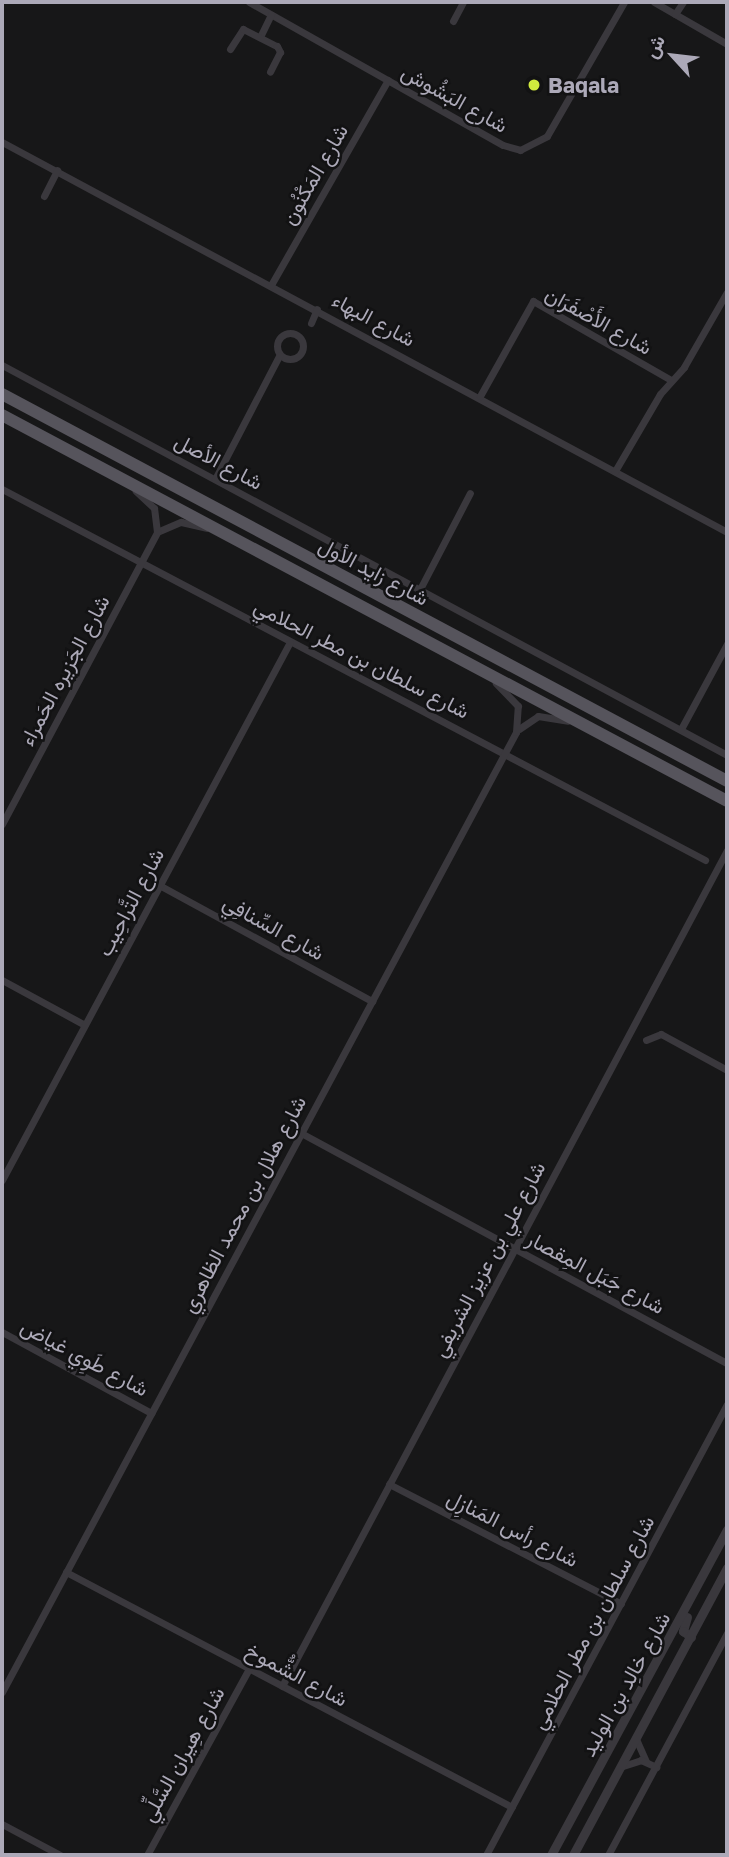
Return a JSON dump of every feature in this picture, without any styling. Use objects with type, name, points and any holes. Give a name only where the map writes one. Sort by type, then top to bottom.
[{"type":"main road","name":"شارع زايد الأول","points":[[2,394],[727,781]]},
{"type":"main road","name":"شارع زايد الأول","points":[[2,415],[727,801]]},
{"type":"street","name":"شارع البَشُوش","points":[[249,2],[503,145],[531,148],[551,131],[624,2]]},
{"type":"street","points":[[453,21],[463,2]]},
{"type":"street","points":[[654,2],[727,44]]},
{"type":"street","points":[[675,14],[683,2]]},
{"type":"street","points":[[260,37],[271,14]]},
{"type":"street","points":[[230,49],[241,30],[260,37],[279,49],[270,72]]},
{"type":"street","name":"شارع المَكْنُون","points":[[271,285],[388,80]]},
{"type":"street","name":"شارع البهاء","points":[[2,142],[480,396],[727,532]]},
{"type":"street","points":[[44,197],[57,170]]},
{"type":"street","points":[[615,471],[671,380],[684,367],[727,292]]},
{"type":"street","name":"شارع الأَصْفَرَان","points":[[480,396],[533,301],[671,380]]},
{"type":"street","points":[[279,356],[293,359],[317,309]]},
{"type":"street","points":[[215,479],[279,356],[278,347],[288,333],[298,332],[303,340]]},
{"type":"street","name":"شارع الأصل","points":[[2,365],[727,755]]},
{"type":"street","points":[[118,476],[154,508],[157,532],[181,522],[220,531]]},
{"type":"street","name":"شارع سلطان بن مطر الحلامي","points":[[2,489],[290,642],[505,752],[705,860]]},
{"type":"street","points":[[420,589],[470,493]]},
{"type":"street","name":"شارع الجَزيره الحَمراء","points":[[2,824],[157,532]]},
{"type":"street","name":"شارع التَّراحِيب","points":[[2,1180],[290,642]]},
{"type":"street","points":[[681,729],[727,644]]},
{"type":"street","points":[[484,672],[518,706],[516,732]]},
{"type":"street","points":[[516,732],[538,716],[586,727]]},
{"type":"street","name":"شارع هلال بن محمد الظاهري","points":[[2,1692],[516,732]]},
{"type":"street","points":[[706,770],[727,770]]},
{"type":"street","points":[[708,791],[727,807]]},
{"type":"street","name":"شارع علي بن عزيز الشريفي","points":[[282,1686],[727,850]]},
{"type":"street","points":[[719,866],[727,870]]},
{"type":"street","name":"شارع السِّنافِي","points":[[159,885],[372,1001]]},
{"type":"street","points":[[2,980],[85,1025]]},
{"type":"street","points":[[646,1040],[661,1034],[727,1070]]},
{"type":"street","name":"شارع جَبَل المِقصار","points":[[301,1133],[727,1363]]},
{"type":"street","name":"شارع طَوِي غياض","points":[[2,1332],[151,1413]]},
{"type":"street","name":"شارع سلطان بن مطر الحلامي","points":[[486,1855],[727,1404]]},
{"type":"street","name":"شارع رأس المَنازِل","points":[[389,1483],[621,1604]]},
{"type":"street","name":"شارع خالِد بن الوليد","points":[[551,1855],[727,1528]]},
{"type":"street","name":"شارع خالِد بن الوليد","points":[[573,1855],[727,1568]]},
{"type":"street","name":"شارع الشُّموخ","points":[[66,1572],[512,1807]]},
{"type":"street","points":[[686,1608],[682,1631],[691,1637]]},
{"type":"street","points":[[608,1855],[727,1633]]},
{"type":"street","name":"شارع هِيران السَّلِّي","points":[[147,1855],[249,1669]]},
{"type":"street","points":[[636,1739],[646,1762]]},
{"type":"street","points":[[623,1766],[646,1762],[656,1767]]},
{"type":"street","points":[[2,1824],[60,1855]]},
{"type":"place","name":"Baqala","points":[[534,85]]}]
